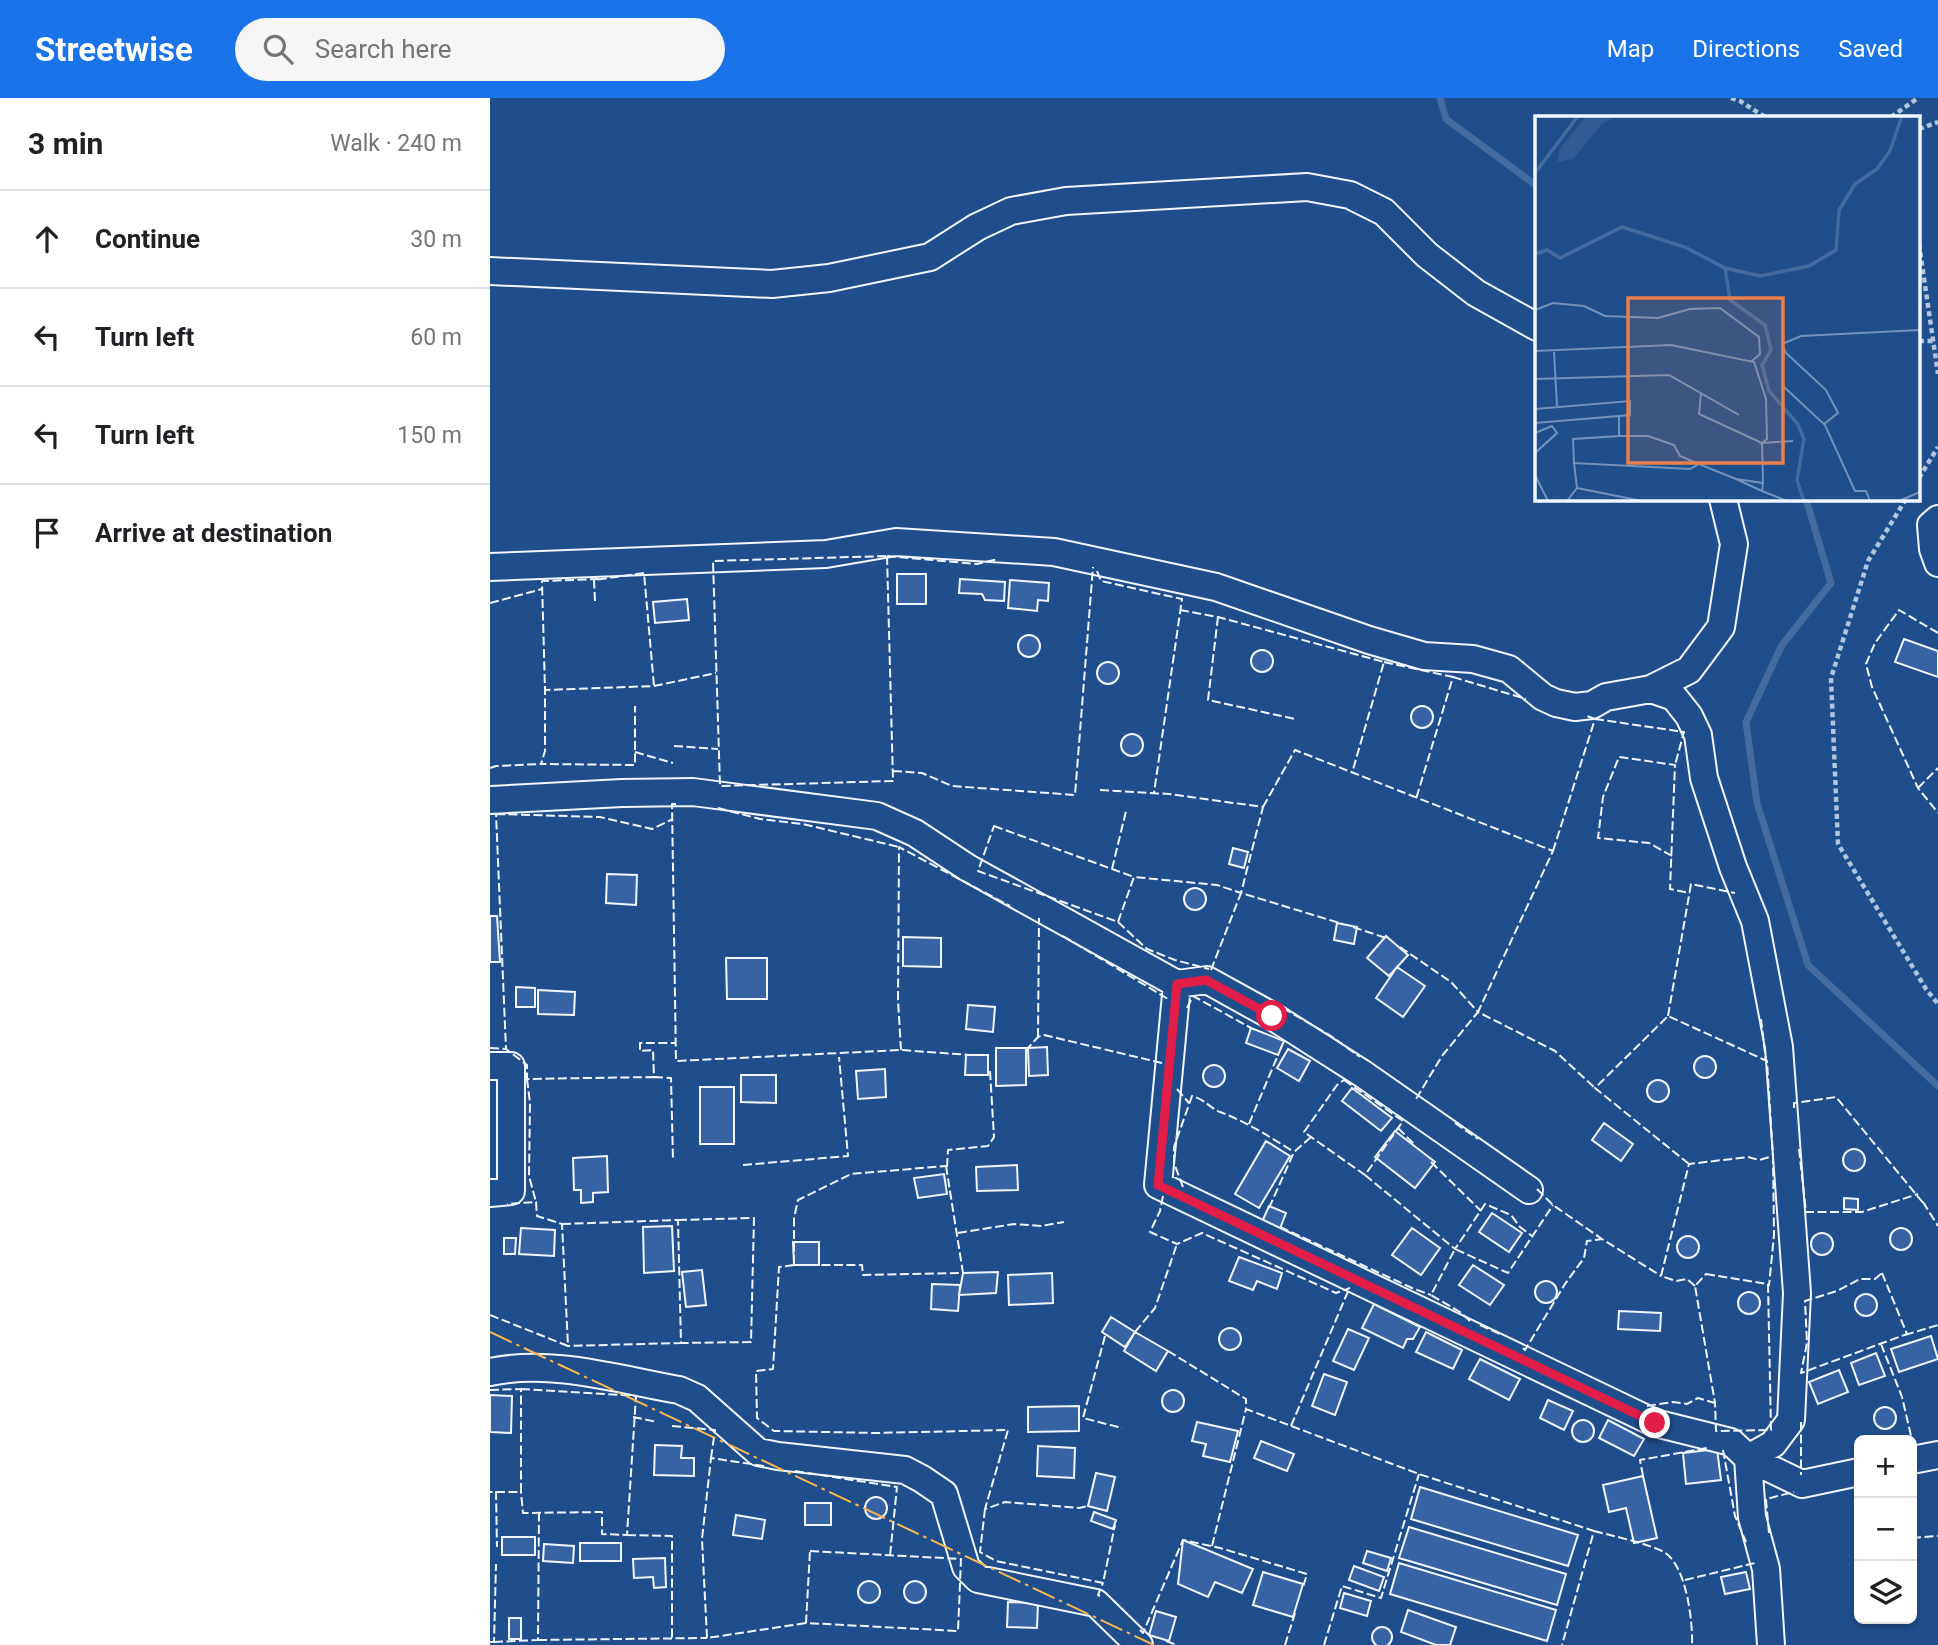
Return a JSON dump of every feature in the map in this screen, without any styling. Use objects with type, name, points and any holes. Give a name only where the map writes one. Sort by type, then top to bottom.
[{"type":"street","points":[[490,271],[772,284],[829,278],[930,257],[977,227],[1011,211],[1066,201],[1307,187],[1350,195],[1384,212],[1427,255],[1476,293],[1535,326]]},
{"type":"street","points":[[490,567],[826,555],[896,542],[1054,552],[1216,587],[1369,640],[1424,656],[1485,662],[1509,670],[1543,697],[1575,707],[1592,705],[1606,697],[1651,689],[1689,670],[1721,627],[1734,544],[1723,500]]},
{"type":"street","points":[[1938,519],[1931,525],[1933,549],[1938,563]]},
{"type":"street","points":[[1651,689],[1674,697],[1689,716],[1698,735],[1704,778],[1733,867],[1755,921],[1779,1047],[1797,1293],[1791,1420],[1773,1444],[1748,1458]]},
{"type":"street","points":[[490,800],[693,792],[877,816],[915,833],[968,868],[1177,984],[1206,980],[1272,1016],[1363,1074],[1529,1190]]},
{"type":"street","points":[[1177,984],[1158,1185],[1655,1423],[1731,1442],[1748,1458],[1802,1485],[1854,1473]]},
{"type":"street","points":[[490,1066],[511,1066],[511,1191],[490,1192]]},
{"type":"street","points":[[490,1372],[513,1367],[558,1368],[679,1390],[697,1398],[758,1452],[905,1471],[944,1494],[966,1567],[978,1579],[1096,1603],[1139,1645]]},
{"type":"street","points":[[1917,1459],[1938,1455]]},
{"type":"street","points":[[1748,1458],[1752,1517],[1766,1569],[1771,1645]]},
{"type":"path","points":[[1731,98],[1740,100],[1764,116]]},
{"type":"path","points":[[1892,116],[1918,98]]},
{"type":"path","points":[[1920,129],[1938,122]]},
{"type":"path","points":[[1920,250],[1938,374]]},
{"type":"path","points":[[1920,341],[1934,341]]},
{"type":"path","points":[[1920,476],[1938,447]]},
{"type":"path","points":[[1905,500],[1868,561],[1831,677],[1838,844],[1926,989],[1938,1004]]},
{"type":"building","points":[[897,574],[926,574],[926,604],[897,604]]},
{"type":"building","points":[[960,579],[1005,582],[1004,601],[985,600],[982,594],[959,593]]},
{"type":"building","points":[[1010,580],[1049,583],[1048,601],[1038,600],[1037,611],[1008,608]]},
{"type":"building","points":[[687,599],[689,620],[655,623],[653,602]]},
{"type":"building","points":[[1029,635],[1037,638],[1040,646],[1037,654],[1029,657],[1021,654],[1018,646],[1021,638]]},
{"type":"building","points":[[1904,639],[1938,651],[1938,677],[1895,662]]},
{"type":"building","points":[[1262,650],[1270,653],[1273,661],[1270,669],[1262,672],[1254,669],[1251,661],[1254,653]]},
{"type":"building","points":[[1108,662],[1116,665],[1119,673],[1116,681],[1108,684],[1100,681],[1097,673],[1100,665]]},
{"type":"building","points":[[1422,706],[1432,713],[1433,717],[1426,727],[1422,728],[1412,721],[1411,717],[1418,707]]},
{"type":"building","points":[[1132,734],[1142,741],[1143,745],[1136,755],[1132,756],[1122,749],[1121,745],[1128,735]]},
{"type":"building","points":[[1233,848],[1248,852],[1244,868],[1229,864]]},
{"type":"building","points":[[607,874],[637,875],[636,905],[606,903]]},
{"type":"building","points":[[1195,888],[1205,895],[1206,899],[1199,909],[1195,910],[1185,903],[1184,899],[1191,889]]},
{"type":"building","points":[[490,916],[497,916],[500,962],[490,962]]},
{"type":"building","points":[[1337,923],[1357,927],[1354,944],[1334,940]]},
{"type":"building","points":[[1386,936],[1408,955],[1389,976],[1367,958]]},
{"type":"building","points":[[903,937],[941,938],[941,967],[903,966]]},
{"type":"building","points":[[726,958],[767,958],[767,999],[727,999]]},
{"type":"building","points":[[1397,967],[1425,986],[1403,1017],[1376,998]]},
{"type":"building","points":[[516,987],[535,988],[535,1007],[516,1007]]},
{"type":"building","points":[[538,990],[575,992],[574,1015],[538,1014]]},
{"type":"building","points":[[968,1005],[995,1007],[993,1032],[966,1029]]},
{"type":"building","points":[[1251,1028],[1284,1041],[1278,1055],[1246,1043]]},
{"type":"building","points":[[1047,1047],[1048,1075],[1029,1076],[1028,1048]]},
{"type":"building","points":[[996,1048],[1026,1048],[1026,1085],[996,1086]]},
{"type":"building","points":[[1288,1049],[1310,1061],[1299,1081],[1277,1068]]},
{"type":"building","points":[[966,1055],[988,1055],[988,1075],[965,1075]]},
{"type":"building","points":[[1705,1056],[1715,1063],[1716,1067],[1709,1077],[1705,1078],[1695,1071],[1694,1067],[1701,1057]]},
{"type":"building","points":[[1214,1065],[1224,1072],[1225,1076],[1218,1086],[1214,1087],[1204,1080],[1203,1076],[1210,1066]]},
{"type":"building","points":[[885,1069],[886,1097],[858,1099],[856,1071]]},
{"type":"building","points":[[741,1075],[776,1075],[776,1103],[741,1102]]},
{"type":"building","points":[[1658,1080],[1666,1083],[1669,1091],[1666,1099],[1658,1102],[1650,1099],[1647,1091],[1650,1083]]},
{"type":"building","points":[[700,1087],[734,1087],[734,1144],[700,1144]]},
{"type":"building","points":[[1352,1088],[1392,1118],[1381,1131],[1342,1101]]},
{"type":"building","points":[[1604,1123],[1633,1144],[1621,1161],[1592,1140]]},
{"type":"building","points":[[1395,1131],[1435,1162],[1415,1188],[1375,1157]]},
{"type":"building","points":[[1266,1141],[1290,1156],[1259,1208],[1235,1194]]},
{"type":"building","points":[[1854,1149],[1864,1156],[1865,1160],[1858,1170],[1854,1171],[1844,1164],[1843,1160],[1850,1150]]},
{"type":"building","points":[[607,1156],[608,1192],[593,1193],[593,1202],[581,1203],[581,1190],[574,1190],[573,1158]]},
{"type":"building","points":[[1017,1165],[1018,1190],[977,1191],[976,1167]]},
{"type":"building","points":[[944,1174],[947,1194],[918,1198],[914,1178]]},
{"type":"building","points":[[1844,1198],[1858,1199],[1858,1210],[1844,1209]]},
{"type":"building","points":[[1269,1206],[1286,1213],[1279,1231],[1261,1224]]},
{"type":"building","points":[[1492,1213],[1522,1233],[1509,1252],[1479,1232]]},
{"type":"building","points":[[672,1226],[674,1271],[644,1273],[643,1227]]},
{"type":"building","points":[[521,1228],[555,1230],[554,1256],[519,1254]]},
{"type":"building","points":[[1412,1228],[1440,1248],[1421,1275],[1392,1255]]},
{"type":"building","points":[[1901,1228],[1911,1235],[1912,1239],[1905,1249],[1901,1250],[1891,1243],[1890,1239],[1897,1229]]},
{"type":"building","points":[[1822,1233],[1832,1240],[1833,1244],[1826,1254],[1822,1255],[1812,1248],[1811,1244],[1818,1234]]},
{"type":"building","points":[[1688,1236],[1698,1243],[1699,1247],[1692,1257],[1688,1258],[1678,1251],[1677,1247],[1684,1237]]},
{"type":"building","points":[[504,1238],[516,1238],[515,1254],[504,1254]]},
{"type":"building","points":[[793,1242],[819,1242],[819,1265],[794,1265]]},
{"type":"building","points":[[1239,1257],[1282,1273],[1277,1289],[1257,1281],[1253,1290],[1229,1281]]},
{"type":"building","points":[[1473,1265],[1504,1285],[1490,1305],[1459,1285]]},
{"type":"building","points":[[702,1270],[706,1305],[686,1307],[682,1272]]},
{"type":"building","points":[[998,1272],[996,1293],[959,1295],[963,1273]]},
{"type":"building","points":[[1052,1273],[1053,1303],[1009,1305],[1008,1275]]},
{"type":"building","points":[[1546,1281],[1554,1284],[1557,1292],[1554,1300],[1546,1303],[1538,1300],[1535,1292],[1538,1284]]},
{"type":"building","points":[[932,1284],[960,1285],[958,1311],[931,1309]]},
{"type":"building","points":[[1749,1292],[1757,1295],[1760,1303],[1757,1311],[1749,1314],[1741,1311],[1738,1303],[1741,1295]]},
{"type":"building","points":[[1866,1294],[1876,1301],[1877,1305],[1870,1315],[1866,1316],[1856,1309],[1855,1305],[1862,1295]]},
{"type":"building","points":[[1374,1304],[1420,1327],[1413,1339],[1407,1339],[1403,1348],[1362,1328]]},
{"type":"building","points":[[1619,1311],[1661,1313],[1660,1331],[1618,1329]]},
{"type":"building","points":[[1111,1317],[1135,1332],[1125,1347],[1102,1332]]},
{"type":"building","points":[[1230,1328],[1238,1331],[1241,1339],[1238,1347],[1230,1350],[1222,1347],[1219,1339],[1222,1331]]},
{"type":"building","points":[[1348,1329],[1369,1338],[1354,1370],[1333,1361]]},
{"type":"building","points":[[1135,1332],[1168,1351],[1156,1371],[1124,1351]]},
{"type":"building","points":[[1426,1332],[1462,1350],[1453,1369],[1416,1352]]},
{"type":"building","points":[[1931,1336],[1938,1359],[1899,1372],[1891,1349]]},
{"type":"building","points":[[1876,1353],[1885,1376],[1859,1385],[1851,1363]]},
{"type":"building","points":[[1480,1359],[1520,1379],[1509,1400],[1469,1379]]},
{"type":"building","points":[[1839,1370],[1848,1392],[1818,1404],[1809,1382]]},
{"type":"building","points":[[1324,1374],[1347,1382],[1335,1415],[1312,1406]]},
{"type":"building","points":[[1173,1390],[1183,1397],[1184,1401],[1177,1411],[1173,1412],[1163,1405],[1162,1401],[1169,1391]]},
{"type":"building","points":[[490,1395],[512,1396],[511,1433],[490,1432]]},
{"type":"building","points":[[1548,1400],[1573,1411],[1564,1430],[1540,1418]]},
{"type":"building","points":[[1079,1406],[1079,1431],[1028,1432],[1028,1407]]},
{"type":"building","points":[[1885,1407],[1893,1410],[1896,1418],[1893,1426],[1885,1429],[1877,1426],[1874,1418],[1877,1410]]},
{"type":"building","points":[[1583,1420],[1593,1427],[1594,1431],[1587,1441],[1583,1442],[1573,1435],[1572,1431],[1579,1421]]},
{"type":"building","points":[[1608,1420],[1644,1439],[1634,1456],[1599,1438]]},
{"type":"building","points":[[1197,1422],[1238,1431],[1230,1462],[1203,1456],[1206,1444],[1192,1441]]},
{"type":"building","points":[[1261,1441],[1294,1454],[1287,1471],[1254,1458]]},
{"type":"building","points":[[655,1445],[682,1446],[681,1458],[694,1458],[694,1476],[654,1475]]},
{"type":"building","points":[[1038,1446],[1075,1448],[1074,1478],[1037,1476]]},
{"type":"building","points":[[1717,1449],[1721,1480],[1686,1484],[1683,1453]]},
{"type":"building","points":[[1096,1473],[1115,1477],[1107,1511],[1088,1506]]},
{"type":"building","points":[[1643,1476],[1657,1538],[1634,1543],[1626,1508],[1609,1512],[1603,1485]]},
{"type":"building","points":[[1420,1487],[1578,1535],[1568,1566],[1411,1519]]},
{"type":"building","points":[[876,1497],[886,1504],[887,1508],[880,1518],[876,1519],[866,1512],[865,1508],[872,1498]]},
{"type":"building","points":[[805,1503],[831,1503],[831,1525],[805,1525]]},
{"type":"building","points":[[1094,1512],[1116,1520],[1113,1529],[1091,1521]]},
{"type":"building","points":[[736,1515],[765,1520],[762,1539],[733,1535]]},
{"type":"building","points":[[1409,1527],[1566,1574],[1557,1605],[1399,1558]]},
{"type":"building","points":[[502,1537],[535,1537],[535,1555],[502,1555]]},
{"type":"building","points":[[1183,1540],[1253,1569],[1242,1593],[1215,1582],[1208,1597],[1178,1584]]},
{"type":"building","points":[[580,1543],[621,1543],[621,1561],[580,1561]]},
{"type":"building","points":[[544,1544],[574,1546],[573,1563],[543,1561]]},
{"type":"building","points":[[1367,1551],[1391,1558],[1387,1571],[1363,1563]]},
{"type":"building","points":[[665,1558],[666,1587],[654,1588],[653,1577],[634,1578],[633,1559]]},
{"type":"building","points":[[1399,1563],[1556,1610],[1547,1641],[1390,1594]]},
{"type":"building","points":[[1354,1566],[1384,1577],[1379,1591],[1349,1580]]},
{"type":"building","points":[[1263,1572],[1303,1584],[1293,1617],[1253,1605]]},
{"type":"building","points":[[1746,1572],[1750,1589],[1725,1594],[1721,1577]]},
{"type":"building","points":[[869,1581],[879,1588],[880,1592],[873,1602],[869,1603],[859,1596],[858,1592],[865,1582]]},
{"type":"building","points":[[915,1581],[923,1584],[926,1592],[923,1600],[915,1603],[907,1600],[904,1592],[907,1584]]},
{"type":"building","points":[[1344,1593],[1371,1601],[1367,1616],[1340,1608]]},
{"type":"building","points":[[1008,1602],[1038,1603],[1037,1628],[1007,1627]]},
{"type":"building","points":[[1408,1610],[1456,1627],[1450,1645],[1436,1645],[1401,1632]]},
{"type":"building","points":[[1156,1611],[1176,1617],[1169,1641],[1149,1635]]},
{"type":"building","points":[[509,1618],[521,1618],[521,1639],[509,1639]]},
{"type":"building","points":[[1378,1628],[1386,1628],[1391,1633],[1391,1641],[1386,1646],[1378,1646],[1373,1641],[1373,1633]]},
{"type":"waterway","points":[[1440,98],[1446,119],[1535,185]]},
{"type":"waterway","points":[[1806,500],[1831,583],[1782,645],[1746,722],[1757,803],[1808,965],[1938,1086]]},
{"type":"fence","points":[[887,556],[893,781],[720,786],[713,561],[887,556]]},
{"type":"fence","points":[[887,556],[977,564],[998,559]]},
{"type":"fence","points":[[893,771],[922,773],[952,786],[1075,795],[1093,567]]},
{"type":"fence","points":[[1097,571],[1101,581],[1182,599],[1154,793]]},
{"type":"fence","points":[[595,601],[594,580],[644,573],[654,686]]},
{"type":"fence","points":[[599,579],[542,581],[545,690],[654,686],[716,673]]},
{"type":"fence","points":[[490,603],[542,589]]},
{"type":"fence","points":[[1180,610],[1218,617],[1384,662],[1352,773]]},
{"type":"fence","points":[[1938,633],[1899,610],[1875,643],[1866,664],[1872,687],[1918,788],[1938,813]]},
{"type":"fence","points":[[1218,617],[1208,700],[1295,719]]},
{"type":"fence","points":[[1384,662],[1453,677],[1416,799]]},
{"type":"fence","points":[[1453,677],[1526,699]]},
{"type":"fence","points":[[545,686],[545,751],[541,764],[635,765],[635,706]]},
{"type":"fence","points":[[1553,851],[1595,719],[1587,716]]},
{"type":"fence","points":[[1595,719],[1684,732],[1675,765]]},
{"type":"fence","points":[[674,746],[718,749]]},
{"type":"fence","points":[[1263,807],[1295,750],[1553,851],[1478,1012],[1555,1051],[1595,1088]]},
{"type":"fence","points":[[635,752],[673,763]]},
{"type":"fence","points":[[1672,856],[1649,843],[1598,838],[1603,797],[1619,757],[1675,765],[1670,889],[1690,893]]},
{"type":"fence","points":[[490,768],[541,764]]},
{"type":"fence","points":[[1918,788],[1938,768]]},
{"type":"fence","points":[[1100,790],[1169,794],[1263,807],[1241,893],[1217,885],[1134,877]]},
{"type":"fence","points":[[676,804],[672,804],[676,1061],[901,1050],[970,1055]]},
{"type":"fence","points":[[718,808],[760,819],[803,824],[899,847]]},
{"type":"fence","points":[[1112,869],[1126,811]]},
{"type":"fence","points":[[490,814],[496,814],[506,1049],[527,1065],[527,1079],[654,1077],[653,1050],[640,1051],[640,1043],[675,1043]]},
{"type":"fence","points":[[496,814],[600,817],[652,829],[673,819]]},
{"type":"fence","points":[[994,826],[1134,877],[1118,922],[978,871],[994,826]]},
{"type":"fence","points":[[901,1050],[898,1000],[899,847],[1010,906]]},
{"type":"fence","points":[[1668,1016],[1691,884],[1735,893]]},
{"type":"fence","points":[[1211,970],[1241,893],[1343,924]]},
{"type":"fence","points":[[1038,1037],[1039,918]]},
{"type":"fence","points":[[1118,922],[1147,949],[1209,969]]},
{"type":"fence","points":[[1353,927],[1389,939]]},
{"type":"fence","points":[[1063,936],[1168,999]]},
{"type":"fence","points":[[1400,947],[1451,982],[1478,1012],[1442,1056],[1416,1099]]},
{"type":"fence","points":[[1187,1008],[1193,996],[1251,1028]]},
{"type":"fence","points":[[1283,1008],[1331,1036],[1360,1057]]},
{"type":"fence","points":[[1689,1164],[1595,1088],[1668,1016],[1767,1061],[1773,1156]]},
{"type":"fence","points":[[1761,1019],[1766,1061]]},
{"type":"fence","points":[[1024,1048],[1028,1048],[1038,1037],[1044,1035],[1162,1063]]},
{"type":"fence","points":[[490,1048],[506,1049]]},
{"type":"fence","points":[[1249,1124],[1278,1055]]},
{"type":"fence","points":[[743,1165],[848,1156],[839,1057]]},
{"type":"fence","points":[[947,1167],[948,1150],[988,1146],[994,1137],[990,1071]]},
{"type":"fence","points":[[654,1077],[671,1078],[673,1160]]},
{"type":"fence","points":[[527,1079],[530,1103],[529,1176],[536,1202]]},
{"type":"fence","points":[[1344,1080],[1403,1121],[1365,1175],[1304,1132],[1337,1085],[1344,1080]]},
{"type":"fence","points":[[1177,1089],[1189,1103]]},
{"type":"fence","points":[[1183,1187],[1174,1163],[1174,1147],[1192,1096],[1294,1152]]},
{"type":"fence","points":[[1794,1108],[1794,1103],[1836,1097],[1924,1204]]},
{"type":"fence","points":[[1455,1123],[1478,1139]]},
{"type":"fence","points":[[1398,1128],[1414,1144]]},
{"type":"fence","points":[[1269,1208],[1294,1152],[1311,1137]]},
{"type":"fence","points":[[1799,1149],[1806,1212]]},
{"type":"fence","points":[[1695,1286],[1687,1279],[1676,1281],[1661,1276],[1689,1164],[1748,1157],[1759,1160],[1773,1156],[1774,1235],[1769,1286]]},
{"type":"fence","points":[[1431,1162],[1481,1211]]},
{"type":"fence","points":[[946,1166],[963,1273],[863,1275],[862,1265],[794,1265],[794,1218],[798,1200],[851,1174],[946,1166]]},
{"type":"fence","points":[[1365,1175],[1455,1249],[1485,1204],[1511,1215],[1520,1227],[1532,1236]]},
{"type":"fence","points":[[1537,1189],[1553,1205],[1602,1239]]},
{"type":"fence","points":[[1805,1212],[1862,1212],[1918,1194]]},
{"type":"fence","points":[[1163,1196],[1160,1211],[1150,1232],[1177,1244],[1202,1233],[1336,1293],[1350,1288]]},
{"type":"fence","points":[[490,1315],[568,1346],[562,1224],[537,1216],[536,1202],[507,1204]]},
{"type":"fence","points":[[1923,1202],[1938,1226]]},
{"type":"fence","points":[[1470,1321],[1431,1295],[1455,1249],[1508,1273],[1553,1205]]},
{"type":"fence","points":[[678,1220],[754,1218],[751,1342],[681,1343]]},
{"type":"fence","points":[[562,1224],[678,1220],[681,1343],[568,1346]]},
{"type":"fence","points":[[958,1233],[1014,1224],[1041,1226],[1064,1222]]},
{"type":"fence","points":[[1280,1227],[1431,1295]]},
{"type":"fence","points":[[1523,1348],[1525,1350],[1584,1258],[1587,1241],[1602,1239],[1661,1276]]},
{"type":"fence","points":[[1135,1332],[1155,1308],[1177,1244]]},
{"type":"fence","points":[[794,1265],[779,1267],[773,1369],[756,1371],[757,1418],[774,1431],[875,1433],[1008,1430],[985,1509],[1005,1502],[1079,1508],[1088,1506]]},
{"type":"fence","points":[[1882,1273],[1907,1334],[1801,1373],[1807,1343],[1805,1301],[1837,1291],[1860,1279],[1875,1279],[1882,1273]]},
{"type":"fence","points":[[1706,1274],[1768,1284],[1771,1430],[1716,1431],[1715,1403],[1695,1286],[1706,1274]]},
{"type":"fence","points":[[1291,1426],[1349,1289]]},
{"type":"fence","points":[[1480,1325],[1502,1335]]},
{"type":"fence","points":[[1905,1335],[1938,1325]]},
{"type":"fence","points":[[1105,1336],[1083,1418],[1122,1428]]},
{"type":"fence","points":[[1881,1344],[1902,1397],[1911,1435]]},
{"type":"fence","points":[[1168,1351],[1246,1399],[1246,1409],[1419,1474],[1594,1531],[1562,1645]]},
{"type":"fence","points":[[521,1389],[636,1396],[627,1535],[602,1534],[602,1512],[523,1513],[521,1492]]},
{"type":"fence","points":[[490,1390],[521,1389],[521,1492],[490,1492]]},
{"type":"fence","points":[[1647,1406],[1673,1402],[1687,1404],[1698,1398],[1715,1403]]},
{"type":"fence","points":[[1212,1546],[1246,1409]]},
{"type":"fence","points":[[633,1417],[657,1422]]},
{"type":"fence","points":[[1801,1422],[1801,1475]]},
{"type":"fence","points":[[672,1426],[715,1430],[711,1458]]},
{"type":"fence","points":[[1643,1476],[1640,1460],[1707,1448]]},
{"type":"fence","points":[[1723,1450],[1735,1516],[1746,1542]]},
{"type":"fence","points":[[764,1466],[711,1458],[702,1539],[707,1638],[806,1623]]},
{"type":"fence","points":[[795,1471],[897,1487],[890,1556]]},
{"type":"fence","points":[[1324,1645],[1342,1586],[1381,1598],[1419,1474]]},
{"type":"fence","points":[[496,1491],[497,1547]]},
{"type":"fence","points":[[1769,1533],[1766,1499],[1794,1492]]},
{"type":"fence","points":[[985,1509],[980,1552],[996,1561],[1103,1583],[1115,1525]]},
{"type":"fence","points":[[494,1642],[538,1640],[539,1513]]},
{"type":"fence","points":[[1594,1531],[1647,1545],[1670,1557],[1677,1567],[1686,1593],[1692,1645]]},
{"type":"fence","points":[[627,1535],[672,1536],[672,1639]]},
{"type":"fence","points":[[1917,1538],[1938,1536]]},
{"type":"fence","points":[[1140,1630],[1143,1633],[1183,1540],[1307,1574],[1303,1587]]},
{"type":"fence","points":[[810,1551],[961,1559],[958,1631],[806,1623],[810,1551]]},
{"type":"fence","points":[[1685,1580],[1755,1563]]},
{"type":"fence","points":[[490,1642],[494,1642],[496,1564]]},
{"type":"fence","points":[[1100,1596],[1098,1595],[1103,1583]]},
{"type":"fence","points":[[1285,1645],[1295,1613]]},
{"type":"fence","points":[[538,1640],[707,1638]]},
{"type":"fence","points":[[1166,1641],[1177,1645]]},
{"type":"power","points":[[490,1332],[1154,1645]]},
{"type":"route","points":[[1272,1016],[1206,980],[1177,984],[1158,1185],[1655,1423]]}]
